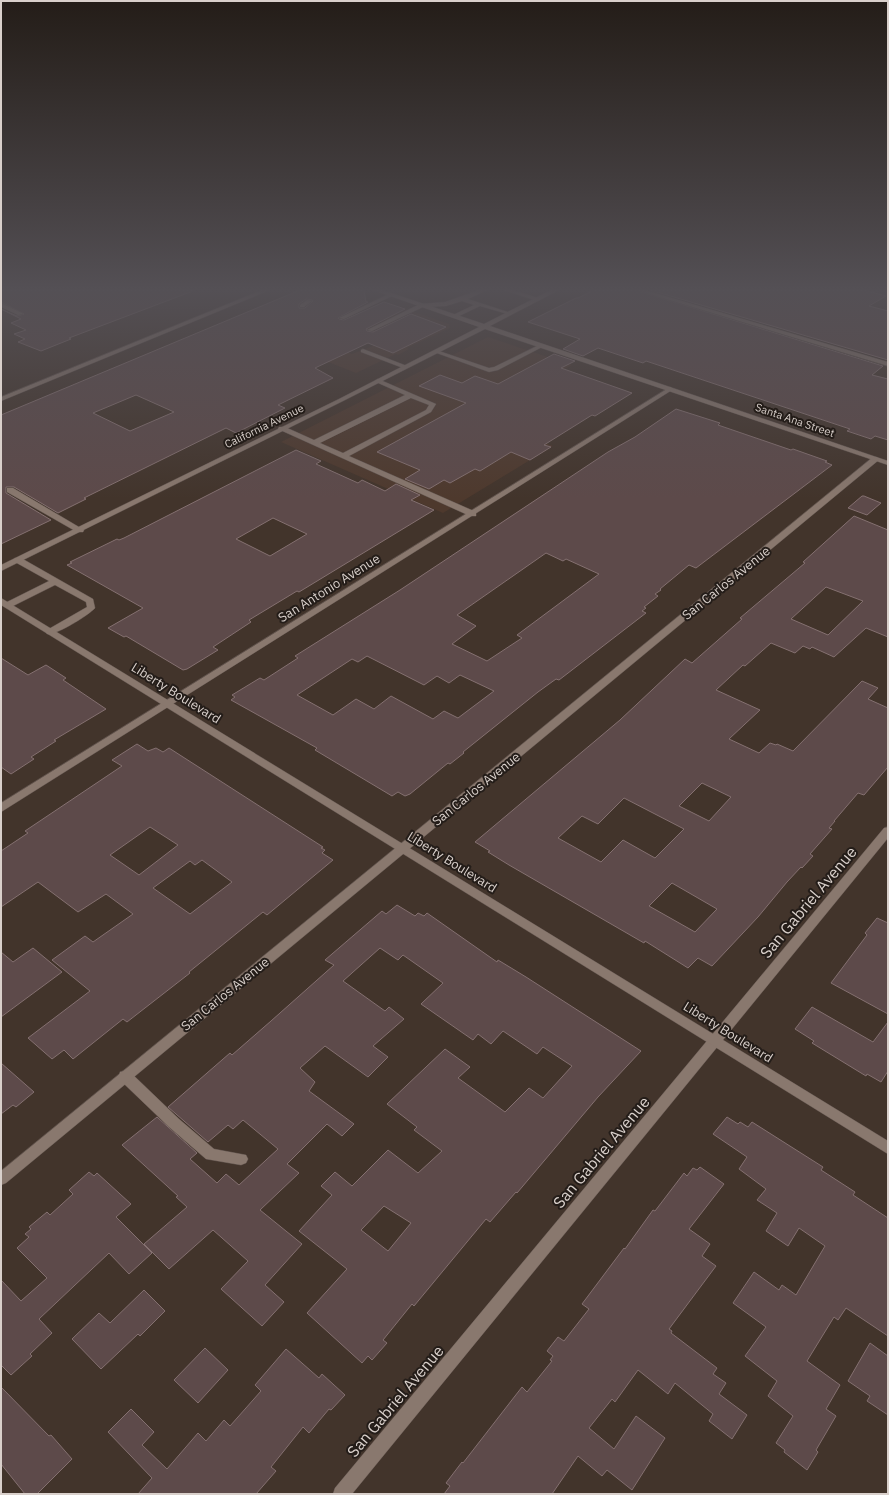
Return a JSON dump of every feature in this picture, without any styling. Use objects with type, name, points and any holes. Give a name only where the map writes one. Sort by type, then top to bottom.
[{"type":"street","points":[[1,399],[97,360]]},
{"type":"street","points":[[386,360],[405,367]]},
{"type":"street","name":"California Avenue","points":[[1,568],[420,360]]},
{"type":"street","points":[[459,360],[489,370],[513,360]]},
{"type":"street","name":"Santa Ana Street","points":[[581,360],[888,463]]},
{"type":"street","points":[[874,360],[888,364]]},
{"type":"street","points":[[344,456],[429,411],[433,404],[378,381]]},
{"type":"street","name":"San Antonio Avenue","points":[[1,808],[166,704],[474,514],[670,390]]},
{"type":"street","points":[[314,443],[410,395]]},
{"type":"street","points":[[282,429],[474,514]]},
{"type":"street","name":"San Carlos Avenue","points":[[1,1179],[876,459]]},
{"type":"street","points":[[10,490],[80,530]]},
{"type":"street","points":[[18,560],[90,602],[92,608],[50,632]]},
{"type":"street","points":[[4,603],[54,582]]},
{"type":"street","name":"Liberty Boulevard","points":[[4,603],[888,1148]]},
{"type":"street","name":"San Gabriel Avenue","points":[[341,1494],[888,831]]},
{"type":"street","points":[[125,1076],[174,1123],[211,1155],[240,1159]]},
{"type":"shaded area","points":[[322,360],[384,360],[356,373]]},
{"type":"shaded area","points":[[443,360],[556,360],[572,365],[479,417],[553,446],[443,513],[281,442]]},
{"type":"building","points":[[133,360],[332,360],[315,368],[333,378],[278,405],[285,408],[236,433],[226,428],[84,498],[86,499],[58,513],[14,487],[6,487],[6,493],[51,520],[1,544],[1,415]],"holes":[[[136,395],[174,412],[130,431],[93,413]]]},
{"type":"building","points":[[543,360],[571,360],[575,361],[561,368],[632,393],[595,416],[592,415],[544,445],[551,447],[530,460],[511,452],[480,471],[475,469],[450,483],[444,480],[429,489],[405,479],[420,470],[377,452],[466,403],[419,386],[440,375],[462,383],[475,376],[498,384]]},
{"type":"building","points":[[633,360],[863,360],[883,366],[872,375],[888,379],[888,440],[875,436],[871,439],[847,431],[850,429],[646,361],[643,363]]},
{"type":"building","points":[[676,409],[720,423],[718,425],[827,461],[825,462],[832,465],[696,568],[689,565],[655,594],[658,596],[644,607],[646,608],[642,611],[646,613],[559,680],[556,679],[538,692],[450,764],[448,763],[410,794],[405,796],[398,792],[392,796],[315,750],[317,748],[231,700],[235,697],[232,695],[260,678],[264,680],[298,658],[295,656],[400,590],[608,452],[635,437]],"holes":[[[546,553],[563,561],[566,559],[599,574],[517,635],[522,638],[487,661],[452,644],[476,626],[457,615]],[[367,656],[424,685],[437,676],[449,683],[460,675],[494,691],[458,718],[444,711],[433,719],[391,696],[374,709],[356,699],[333,715],[297,695],[352,659],[358,662]]]},
{"type":"building","points":[[296,450],[321,461],[316,464],[358,483],[362,480],[385,491],[396,484],[420,495],[411,500],[434,510],[299,592],[297,591],[249,620],[251,622],[213,647],[218,650],[183,670],[126,636],[124,637],[108,628],[143,608],[67,565],[72,563],[70,562],[117,539],[119,540]],"holes":[[[273,518],[307,534],[270,556],[236,539]]]},
{"type":"building","points":[[862,496],[881,503],[867,515],[848,508]]},
{"type":"building","points":[[854,516],[888,530],[888,637],[866,628],[834,657],[812,647],[810,649],[803,646],[795,653],[771,643],[745,666],[743,665],[716,690],[760,710],[729,739],[759,753],[770,743],[777,744],[793,751],[862,681],[878,688],[868,699],[888,708],[888,767],[864,795],[858,793],[829,828],[832,829],[810,854],[813,856],[787,882],[758,917],[712,966],[698,958],[688,968],[645,941],[644,943],[509,865],[475,842],[620,720],[685,659],[692,663],[742,619],[740,618],[805,563],[803,562]],"holes":[[[826,587],[863,601],[828,635],[791,619]],[[702,783],[731,797],[709,821],[679,806]],[[624,798],[684,829],[655,858],[623,840],[601,862],[558,838],[582,816],[598,824]],[[672,883],[717,909],[695,932],[649,906]]]},
{"type":"building","points":[[1,658],[28,675],[46,665],[66,678],[63,680],[106,709],[54,740],[56,741],[31,757],[34,759],[11,774],[1,767]]},
{"type":"building","points":[[137,744],[148,751],[156,748],[163,752],[169,748],[323,847],[321,848],[325,850],[322,853],[333,860],[267,915],[263,912],[189,972],[190,973],[127,1022],[123,1019],[73,1059],[64,1050],[52,1059],[28,1038],[90,991],[52,960],[85,936],[93,942],[133,914],[106,894],[78,912],[38,882],[1,907],[1,851],[28,833],[25,831],[122,766],[112,760]],"holes":[[[150,827],[178,845],[139,875],[110,855]],[[202,860],[232,882],[190,914],[153,888],[190,861],[195,865]]]},
{"type":"building","points":[[397,905],[415,916],[418,913],[424,916],[427,913],[497,962],[498,960],[526,977],[641,1051],[598,1097],[517,1193],[516,1192],[490,1222],[486,1219],[414,1306],[412,1304],[383,1340],[387,1343],[372,1360],[368,1356],[362,1363],[307,1313],[347,1269],[299,1231],[332,1195],[321,1186],[335,1172],[352,1186],[388,1150],[418,1173],[442,1151],[414,1130],[417,1127],[387,1104],[445,1049],[470,1067],[458,1078],[505,1112],[529,1088],[543,1098],[572,1066],[543,1047],[537,1054],[503,1031],[491,1044],[478,1034],[473,1040],[421,1004],[443,983],[403,955],[398,960],[380,948],[343,981],[385,1011],[389,1007],[404,1019],[373,1046],[388,1057],[368,1077],[325,1046],[300,1068],[315,1082],[309,1091],[354,1124],[342,1136],[327,1124],[287,1164],[299,1173],[260,1210],[302,1244],[265,1285],[284,1302],[262,1326],[221,1289],[248,1261],[213,1230],[169,1269],[144,1244],[187,1207],[176,1197],[178,1196],[122,1145],[157,1117],[197,1153],[190,1159],[217,1183],[226,1174],[239,1185],[278,1149],[243,1120],[233,1129],[228,1125],[208,1142],[168,1107],[230,1053],[232,1055],[334,965],[325,960],[382,911],[386,914]],"holes":[[[384,1206],[411,1223],[388,1251],[361,1230]]]},
{"type":"building","points":[[877,918],[888,923],[888,1014],[831,983],[867,935],[865,933]]},
{"type":"building","points":[[33,948],[62,972],[1,1017],[1,952],[13,962]]},
{"type":"building","points":[[812,1007],[873,1042],[888,1022],[888,1071],[881,1082],[867,1074],[866,1076],[812,1043],[814,1041],[795,1029]]},
{"type":"building","points":[[1,1063],[34,1092],[16,1107],[13,1105],[1,1114]]},
{"type":"building","points":[[727,1117],[738,1124],[740,1122],[748,1127],[752,1122],[823,1167],[821,1170],[855,1192],[853,1195],[888,1218],[888,1336],[846,1308],[838,1320],[834,1317],[807,1361],[840,1385],[826,1409],[836,1416],[816,1450],[818,1452],[807,1470],[784,1452],[785,1450],[776,1443],[793,1416],[768,1396],[777,1381],[745,1356],[766,1327],[733,1303],[754,1272],[779,1290],[782,1285],[796,1295],[825,1246],[799,1228],[788,1246],[766,1231],[777,1213],[757,1200],[766,1189],[739,1169],[747,1157],[713,1134]]},
{"type":"building","points":[[700,1167],[724,1184],[689,1229],[710,1244],[702,1256],[716,1266],[669,1329],[672,1331],[671,1333],[717,1368],[713,1374],[726,1383],[719,1394],[747,1415],[732,1439],[709,1421],[713,1414],[675,1383],[668,1394],[638,1370],[615,1402],[612,1399],[589,1428],[614,1449],[636,1416],[665,1438],[632,1490],[607,1470],[602,1476],[578,1456],[552,1494],[444,1494],[450,1486],[446,1483],[522,1387],[527,1392],[552,1361],[550,1360],[553,1356],[547,1351],[558,1337],[564,1341],[589,1309],[582,1304],[653,1210],[655,1211],[684,1173],[687,1176],[693,1168],[697,1170]]},
{"type":"building","points":[[89,1172],[94,1176],[97,1173],[131,1204],[116,1217],[152,1253],[129,1274],[109,1253],[39,1319],[52,1333],[30,1354],[32,1356],[11,1375],[1,1365],[1,1280],[21,1301],[47,1278],[17,1248],[29,1237],[25,1234],[31,1229],[29,1227],[47,1212],[50,1215],[73,1194],[69,1190]]},
{"type":"building","points":[[144,1290],[165,1311],[140,1336],[138,1334],[101,1369],[72,1339],[99,1313],[110,1323]]},
{"type":"building","points":[[870,1343],[888,1356],[888,1415],[867,1401],[870,1396],[848,1381]]},
{"type":"building","points":[[205,1348],[228,1370],[198,1403],[174,1380]]},
{"type":"building","points":[[286,1349],[319,1378],[322,1374],[345,1395],[331,1410],[329,1409],[309,1433],[303,1427],[271,1467],[276,1471],[256,1494],[138,1494],[152,1478],[108,1432],[131,1409],[154,1432],[142,1445],[167,1469],[198,1433],[206,1441],[224,1420],[230,1426],[261,1391],[255,1385]]},
{"type":"building","points":[[1,1387],[49,1436],[51,1435],[72,1459],[37,1494],[25,1494],[1,1464]]}]
